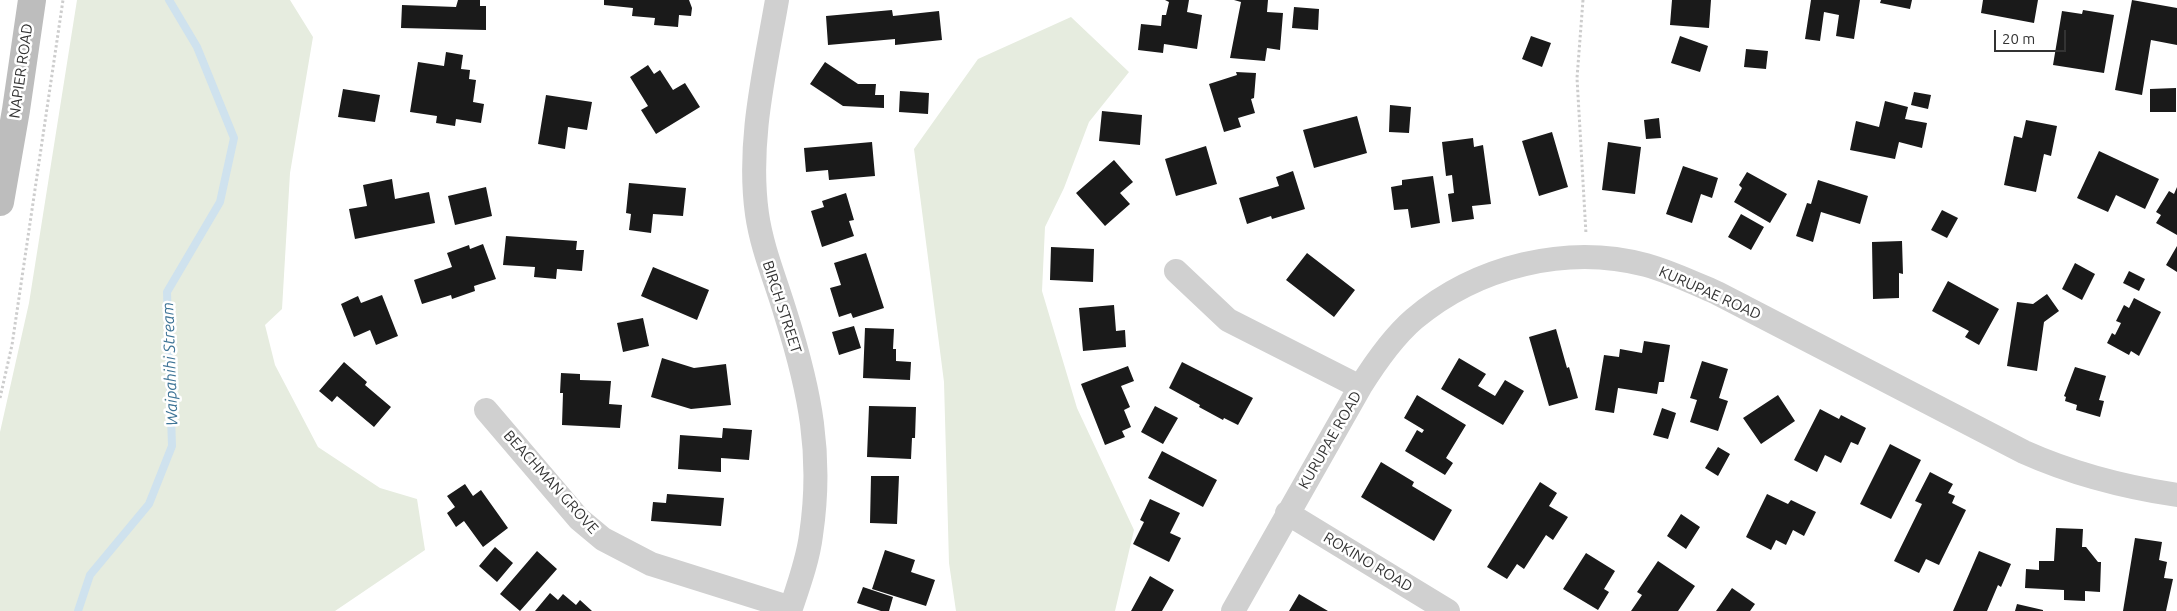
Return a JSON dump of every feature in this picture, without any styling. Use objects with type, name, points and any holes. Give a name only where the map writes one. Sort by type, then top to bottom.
[{"type":"main road","name":"NAPIER ROAD","points":[[0,202],[32,0]]},
{"type":"street","name":"BIRCH STREET","points":[[777,0],[754,141],[754,178],[757,214],[765,253],[800,362],[811,404],[816,447],[816,495],[811,537],[790,610]]},
{"type":"street","name":"KURUPAE ROAD","points":[[1233,611],[1360,387],[1393,341],[1414,320],[1443,298],[1473,281],[1513,266],[1551,259],[1588,257],[1614,259],[1646,265],[1717,293],[2024,452],[2061,469],[2113,483],[2177,495]]},
{"type":"street","points":[[1176,271],[1228,320],[1360,387]]},
{"type":"street","name":"BEACHMAN GROVE","points":[[486,410],[580,519],[603,539],[651,564],[790,610]]},
{"type":"street","name":"ROKINO ROAD","points":[[1287,514],[1448,611]]},
{"type":"path","points":[[0,398],[12,346],[63,0]]},
{"type":"path","points":[[1583,0],[1577,78],[1588,257]]},
{"type":"shaded area","points":[[77,0],[290,0],[313,37],[290,173],[282,309],[265,325],[275,365],[318,447],[380,488],[417,499],[425,550],[335,611],[0,611],[0,432],[29,303]]},
{"type":"shaded area","points":[[1071,17],[1129,72],[1089,122],[1064,188],[1045,227],[1042,291],[1077,408],[1134,530],[1115,611],[956,611],[949,563],[944,382],[914,149],[978,59]]},
{"type":"building","points":[[458,0],[480,0],[480,6],[486,6],[486,30],[401,28],[402,5],[456,7]]},
{"type":"building","points":[[604,0],[689,0],[692,8],[691,16],[679,15],[678,27],[654,25],[655,18],[632,16],[633,8],[604,5]]},
{"type":"building","points":[[1165,0],[1189,0],[1187,12],[1202,15],[1197,49],[1164,44],[1163,53],[1138,50],[1141,24],[1161,26],[1162,15],[1166,15],[1169,2]]},
{"type":"building","points":[[1234,0],[1268,0],[1267,12],[1283,13],[1280,50],[1267,48],[1265,61],[1230,58],[1241,2]]},
{"type":"building","points":[[1672,0],[1711,0],[1709,28],[1670,25]]},
{"type":"building","points":[[1811,0],[1860,0],[1854,39],[1836,36],[1839,15],[1824,12],[1820,41],[1805,39]]},
{"type":"building","points":[[1881,0],[1912,0],[1910,9],[1880,3]]},
{"type":"building","points":[[1983,0],[2038,0],[2034,23],[1981,13]]},
{"type":"building","points":[[2132,0],[2177,8],[2177,45],[2151,40],[2142,95],[2115,90]]},
{"type":"building","points":[[1294,7],[1319,9],[1318,30],[1292,28]]},
{"type":"building","points":[[892,10],[893,16],[939,11],[942,40],[895,45],[895,39],[828,45],[826,16]]},
{"type":"building","points":[[2083,10],[2114,15],[2104,73],[2053,65],[2062,11],[2082,14]]},
{"type":"building","points":[[1531,36],[1551,43],[1542,67],[1522,59]]},
{"type":"building","points":[[1680,36],[1708,46],[1700,72],[1671,63]]},
{"type":"building","points":[[1746,49],[1768,51],[1766,69],[1744,67]]},
{"type":"building","points":[[446,52],[463,55],[461,69],[470,70],[469,79],[476,80],[473,102],[484,104],[481,123],[456,119],[455,126],[436,123],[437,116],[410,112],[418,62],[444,66]]},
{"type":"building","points":[[825,62],[858,84],[876,84],[875,95],[884,95],[884,108],[843,106],[810,84]]},
{"type":"building","points":[[648,65],[654,74],[660,70],[673,90],[685,83],[700,107],[656,134],[641,110],[648,106],[630,77]]},
{"type":"building","points":[[1236,72],[1256,73],[1254,98],[1251,99],[1255,113],[1238,118],[1241,127],[1224,132],[1209,84],[1237,75]]},
{"type":"building","points":[[2176,88],[2176,112],[2150,112],[2150,89]]},
{"type":"building","points":[[343,89],[380,95],[375,122],[338,117]]},
{"type":"building","points":[[900,91],[929,93],[928,114],[899,112]]},
{"type":"building","points":[[1914,92],[1931,95],[1928,109],[1911,105]]},
{"type":"building","points":[[546,95],[592,102],[587,130],[568,127],[565,149],[538,144]]},
{"type":"building","points":[[1885,101],[1908,107],[1905,119],[1927,123],[1922,148],[1899,142],[1895,159],[1850,150],[1856,121],[1879,127]]},
{"type":"building","points":[[1390,105],[1411,107],[1409,133],[1389,132]]},
{"type":"building","points":[[1102,111],[1142,115],[1140,145],[1099,141]]},
{"type":"building","points":[[1357,116],[1367,153],[1314,168],[1303,130]]},
{"type":"building","points":[[1659,118],[1661,138],[1646,139],[1644,120]]},
{"type":"building","points":[[2026,120],[2057,126],[2051,156],[2044,154],[2036,192],[2004,185],[2014,136],[2022,138]]},
{"type":"building","points":[[1552,132],[1568,187],[1539,196],[1522,141]]},
{"type":"building","points":[[1473,138],[1474,147],[1483,145],[1491,204],[1472,206],[1474,219],[1452,222],[1448,194],[1454,193],[1452,175],[1446,176],[1442,142]]},
{"type":"building","points":[[872,142],[875,176],[829,180],[828,170],[806,172],[804,148]]},
{"type":"building","points":[[1608,142],[1641,147],[1635,194],[1602,190]]},
{"type":"building","points":[[1206,146],[1217,184],[1176,196],[1165,159]]},
{"type":"building","points":[[2099,151],[2159,179],[2145,209],[2116,195],[2108,212],[2077,198]]},
{"type":"building","points":[[1114,160],[1133,182],[1120,193],[1130,204],[1105,226],[1076,193]]},
{"type":"building","points":[[1683,166],[1718,178],[1712,198],[1701,194],[1692,223],[1666,214]]},
{"type":"building","points":[[1293,171],[1305,209],[1272,219],[1271,216],[1247,224],[1239,198],[1279,186],[1276,177]]},
{"type":"building","points":[[1747,172],[1787,194],[1770,223],[1734,202],[1742,188],[1739,185]]},
{"type":"building","points":[[1433,176],[1440,223],[1411,228],[1408,209],[1394,210],[1391,187],[1402,185],[1402,180]]},
{"type":"building","points":[[392,179],[395,199],[429,192],[435,223],[355,239],[349,209],[367,206],[363,185]]},
{"type":"building","points":[[1818,180],[1868,196],[1860,224],[1821,212],[1813,242],[1796,236],[1807,203],[1811,204]]},
{"type":"building","points":[[629,183],[686,188],[683,216],[653,214],[651,233],[629,230],[631,214],[626,213]]},
{"type":"building","points":[[486,187],[492,216],[455,225],[448,196]]},
{"type":"building","points":[[2177,187],[2177,235],[2156,223],[2161,215],[2156,212],[2169,191],[2174,194]]},
{"type":"building","points":[[846,193],[854,220],[849,221],[854,236],[822,247],[811,211],[824,207],[822,201]]},
{"type":"building","points":[[1942,210],[1958,218],[1947,238],[1931,230]]},
{"type":"building","points":[[1741,214],[1764,227],[1751,250],[1728,237]]},
{"type":"building","points":[[506,236],[577,241],[576,250],[584,250],[582,271],[557,269],[556,279],[534,277],[535,267],[503,265]]},
{"type":"building","points":[[1902,241],[1903,274],[1899,273],[1899,298],[1873,299],[1872,242]]},
{"type":"building","points":[[483,244],[496,279],[474,286],[475,291],[452,299],[451,295],[422,304],[414,280],[452,267],[447,253],[469,245],[470,249]]},
{"type":"building","points":[[2177,246],[2177,272],[2166,265]]},
{"type":"building","points":[[1051,247],[1094,249],[1093,282],[1050,280]]},
{"type":"building","points":[[866,253],[884,308],[853,318],[851,313],[839,317],[830,288],[841,285],[834,263]]},
{"type":"building","points":[[1307,253],[1355,290],[1334,317],[1286,280]]},
{"type":"building","points":[[2075,263],[2095,274],[2082,300],[2062,289]]},
{"type":"building","points":[[653,267],[709,290],[697,320],[641,296]]},
{"type":"building","points":[[2129,271],[2145,279],[2139,291],[2123,283]]},
{"type":"building","points":[[1948,281],[1999,309],[1979,345],[1965,337],[1969,331],[1932,311]]},
{"type":"building","points":[[2047,294],[2059,311],[2044,322],[2037,371],[2007,366],[2017,302],[2033,304]]},
{"type":"building","points":[[382,295],[398,336],[376,345],[370,330],[354,337],[341,304],[358,296],[361,303]]},
{"type":"building","points":[[2134,298],[2161,312],[2139,356],[2131,351],[2129,355],[2107,343],[2112,333],[2115,335],[2121,323],[2116,321],[2124,305],[2129,308]]},
{"type":"building","points":[[1114,305],[1116,331],[1125,330],[1126,347],[1083,351],[1079,308]]},
{"type":"building","points":[[643,318],[649,346],[623,352],[617,323]]},
{"type":"building","points":[[854,326],[861,348],[839,355],[832,332]]},
{"type":"building","points":[[865,328],[894,329],[893,349],[896,349],[896,361],[911,362],[910,380],[863,378]]},
{"type":"building","points":[[1556,329],[1578,398],[1549,406],[1529,337]]},
{"type":"building","points":[[1644,341],[1670,345],[1664,382],[1659,382],[1657,394],[1618,388],[1614,413],[1595,410],[1604,355],[1619,357],[1620,349],[1642,353]]},
{"type":"building","points":[[662,358],[694,368],[726,364],[731,405],[691,409],[651,397]]},
{"type":"building","points":[[1459,358],[1486,374],[1478,386],[1495,396],[1505,380],[1524,391],[1503,425],[1441,389]]},
{"type":"building","points":[[1702,361],[1728,369],[1719,398],[1728,401],[1718,431],[1690,422],[1697,400],[1690,398]]},
{"type":"building","points":[[344,362],[367,382],[365,385],[391,407],[374,427],[337,396],[332,402],[319,391]]},
{"type":"building","points":[[1182,362],[1253,398],[1238,425],[1224,418],[1223,420],[1169,388]]},
{"type":"building","points":[[1128,366],[1134,381],[1121,386],[1130,407],[1124,410],[1131,427],[1122,431],[1125,437],[1105,445],[1081,384]]},
{"type":"building","points":[[2075,367],[2106,376],[2099,400],[2104,401],[2100,417],[2076,410],[2077,405],[2065,401],[2066,397],[2064,396]]},
{"type":"building","points":[[561,373],[580,374],[580,380],[611,381],[609,404],[622,405],[620,428],[562,425],[563,393],[560,393]]},
{"type":"building","points":[[1417,395],[1466,425],[1446,458],[1453,463],[1445,475],[1405,451],[1417,430],[1422,433],[1424,430],[1404,418]]},
{"type":"building","points":[[1778,395],[1795,421],[1761,444],[1743,418]]},
{"type":"building","points":[[869,406],[916,407],[915,438],[912,438],[911,459],[867,457]]},
{"type":"building","points":[[1155,406],[1178,418],[1163,444],[1141,432]]},
{"type":"building","points":[[1662,408],[1676,413],[1668,439],[1653,435]]},
{"type":"building","points":[[1820,409],[1839,419],[1841,415],[1866,428],[1858,445],[1851,442],[1841,463],[1825,455],[1817,472],[1794,460]]},
{"type":"building","points":[[723,428],[752,430],[749,460],[721,458],[721,472],[678,469],[680,435],[722,438]]},
{"type":"building","points":[[1890,444],[1921,460],[1891,519],[1860,504]]},
{"type":"building","points":[[1718,447],[1730,454],[1718,476],[1705,468]]},
{"type":"building","points":[[1162,451],[1217,480],[1203,507],[1148,478]]},
{"type":"building","points":[[1381,462],[1414,482],[1412,486],[1452,510],[1434,541],[1361,497]]},
{"type":"building","points":[[1930,472],[1953,484],[1948,493],[1955,496],[1952,503],[1966,510],[1939,565],[1926,559],[1919,573],[1894,561],[1922,504],[1915,501]]},
{"type":"building","points":[[871,476],[899,476],[897,524],[870,523]]},
{"type":"building","points":[[1540,482],[1557,493],[1549,506],[1568,517],[1553,540],[1546,535],[1524,569],[1517,564],[1507,579],[1487,567]]},
{"type":"building","points":[[465,484],[473,496],[481,490],[508,528],[483,547],[464,521],[456,527],[447,513],[455,507],[447,496]]},
{"type":"building","points":[[667,494],[724,498],[721,526],[651,521],[653,502],[666,503]]},
{"type":"building","points":[[1767,494],[1788,504],[1791,500],[1816,512],[1804,536],[1793,530],[1786,545],[1776,540],[1771,550],[1746,537]]},
{"type":"building","points":[[1150,499],[1180,513],[1170,533],[1181,538],[1169,562],[1133,544],[1144,522],[1140,520]]},
{"type":"building","points":[[1681,514],[1700,527],[1686,549],[1667,536]]},
{"type":"building","points":[[2056,528],[2083,529],[2082,547],[2086,547],[2098,562],[2101,562],[2100,592],[2085,591],[2085,601],[2064,600],[2064,590],[2025,588],[2026,569],[2039,570],[2039,561],[2054,561]]},
{"type":"building","points":[[2135,538],[2162,542],[2159,560],[2167,562],[2164,578],[2173,579],[2166,611],[2123,611]]},
{"type":"building","points":[[495,547],[513,563],[497,582],[479,566]]},
{"type":"building","points":[[885,550],[915,560],[911,572],[935,580],[926,606],[872,589]]},
{"type":"building","points":[[537,551],[557,569],[520,611],[500,594]]},
{"type":"building","points":[[1979,551],[2011,564],[2001,587],[1998,585],[1987,611],[1953,611]]},
{"type":"building","points":[[1586,553],[1615,571],[1604,589],[1609,592],[1598,610],[1563,589]]},
{"type":"building","points":[[1658,561],[1695,586],[1678,611],[1631,611],[1642,595],[1637,592]]},
{"type":"building","points":[[1150,576],[1174,590],[1162,611],[1131,611]]},
{"type":"building","points":[[863,587],[893,597],[889,611],[881,611],[857,603]]},
{"type":"building","points":[[1732,588],[1755,604],[1750,611],[1716,611]]},
{"type":"building","points":[[550,593],[558,600],[563,594],[576,605],[580,600],[592,611],[535,611]]},
{"type":"building","points":[[1299,594],[1328,611],[1289,611]]},
{"type":"building","points":[[2017,604],[2043,610],[2043,611],[2015,611]]},
{"type":"waterway","name":"Waipahihi Stream","points":[[78,611],[90,575],[149,504],[172,446],[167,292],[220,202],[234,138],[197,47],[169,0]]}]
